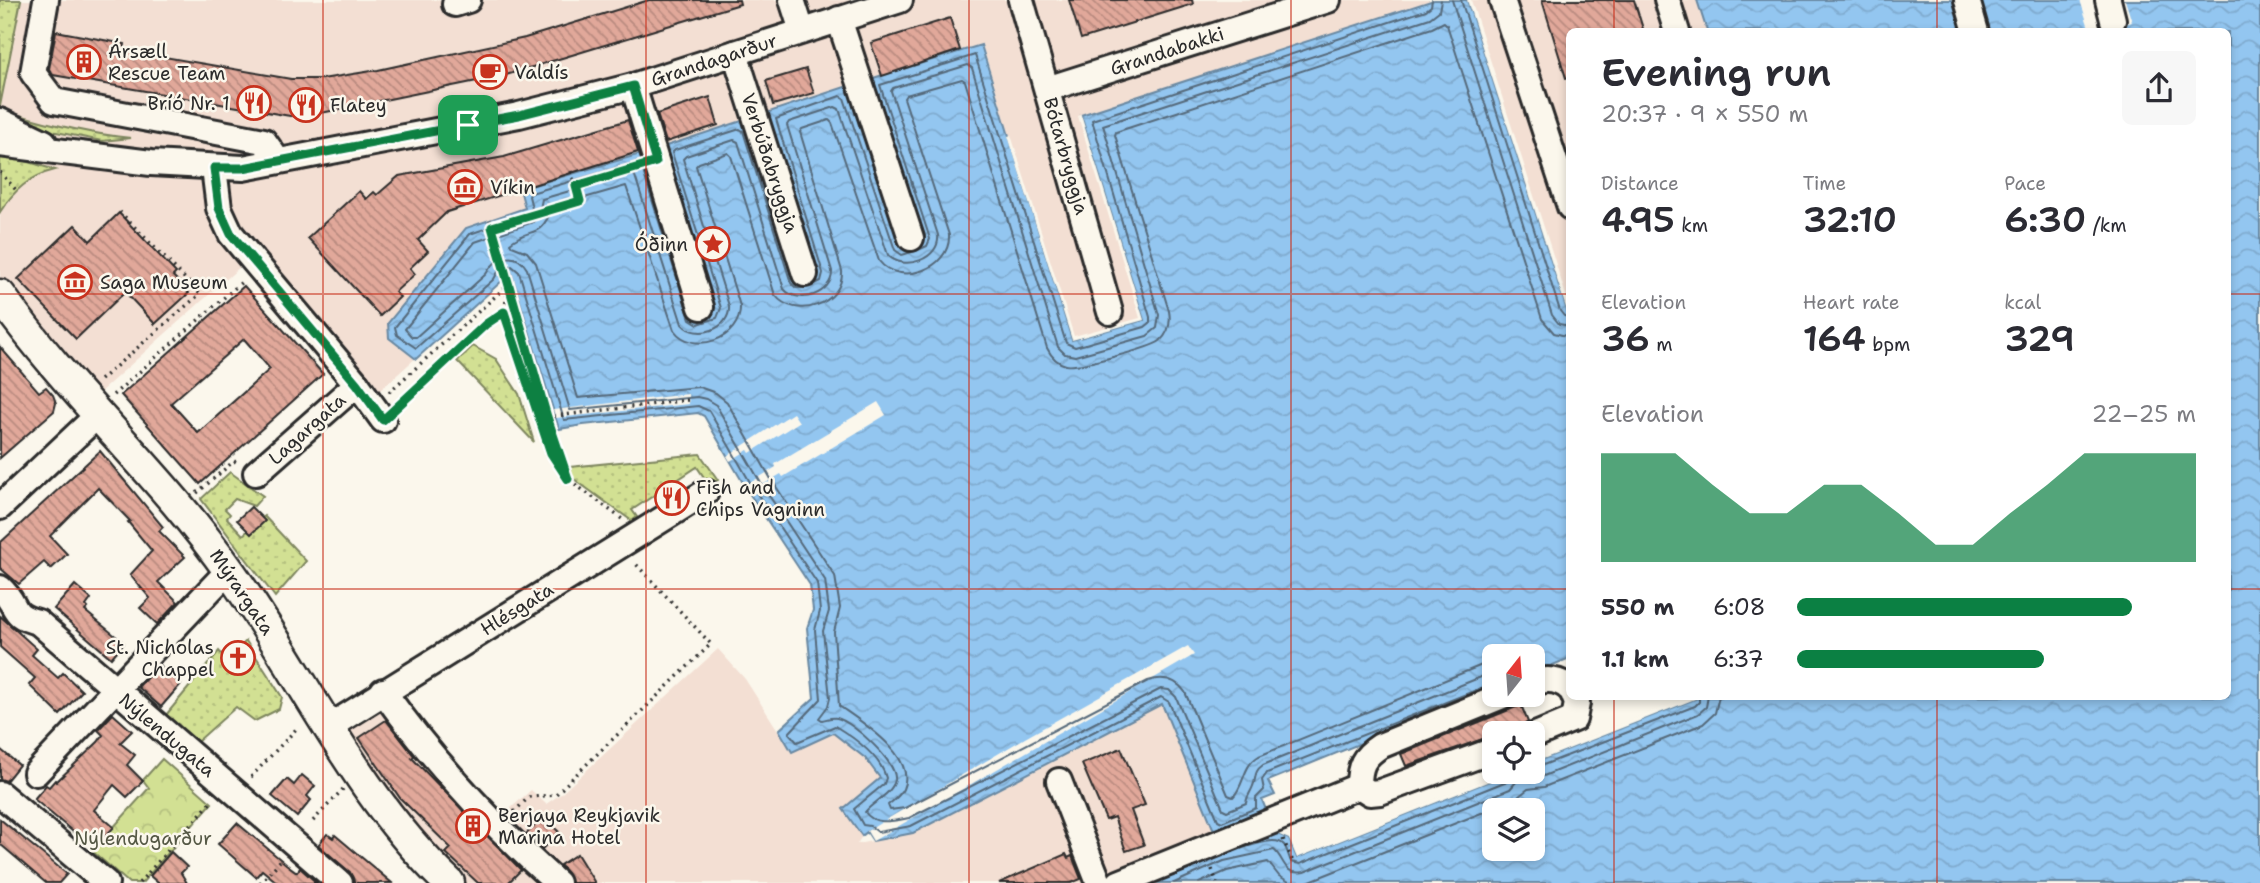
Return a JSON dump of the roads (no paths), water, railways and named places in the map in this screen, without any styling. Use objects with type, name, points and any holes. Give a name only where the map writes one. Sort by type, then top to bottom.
[{"type":"main road","name":"Mýrargata","points":[[5,305],[106,404],[162,486],[229,570],[318,722],[411,844],[449,883]]},
{"type":"street","points":[[47,0],[33,73],[54,101],[264,141],[278,161]]},
{"type":"street","points":[[792,0],[802,32]]},
{"type":"street","name":"Grandagarður","points":[[0,144],[151,163],[243,168],[519,115],[633,86],[900,0]]},
{"type":"street","name":"Bótarbryggja","points":[[1021,0],[1110,312]]},
{"type":"street","name":"Grandabakki","points":[[1047,89],[1328,0]]},
{"type":"street","points":[[1502,0],[1566,196]]},
{"type":"street","points":[[1667,0],[1676,28]]},
{"type":"street","points":[[1966,0],[1975,28]]},
{"type":"street","points":[[839,19],[911,238]]},
{"type":"street","name":"Verbúðabryggja","points":[[735,53],[805,274]]},
{"type":"street","points":[[633,86],[701,307]]},
{"type":"street","name":"Grandagarður","points":[[0,121],[70,152]]},
{"type":"street","points":[[214,168],[223,220],[231,234],[357,384],[383,420]]},
{"type":"street","name":"Lagargata","points":[[256,473],[357,384]]},
{"type":"street","points":[[0,507],[106,404]]},
{"type":"street","name":"Hlésgata","points":[[318,722],[383,691],[706,492]]},
{"type":"street","points":[[36,773],[229,570]]},
{"type":"street","name":"Nýlendugata","points":[[0,588],[11,598],[15,612],[22,619],[38,622],[340,883]]},
{"type":"street","points":[[1545,681],[1560,682],[1566,686]]},
{"type":"street","points":[[383,691],[405,722],[506,837],[558,883]]},
{"type":"street","points":[[1545,731],[1574,719],[1576,700]]},
{"type":"street","points":[[1359,786],[1363,758],[1380,746],[1482,704]]},
{"type":"street","points":[[1359,786],[1370,793],[1380,792],[1482,754]]},
{"type":"street","points":[[1059,781],[1100,883]]},
{"type":"street","points":[[1119,883],[1277,830],[1359,786]]},
{"type":"street","points":[[0,794],[96,881]]},
{"type":"water","points":[[1434,0],[1467,0],[1566,308],[1566,660],[1545,668],[1545,644],[1482,644],[1482,694],[1268,781],[1275,795],[1262,800],[1267,812],[1215,833],[1162,704],[913,833],[873,841],[867,832],[862,836],[843,809],[880,778],[865,758],[833,733],[792,752],[779,730],[814,698],[807,628],[813,610],[810,585],[749,493],[704,416],[698,413],[559,429],[511,272],[502,277],[503,280],[416,359],[389,338],[388,323],[466,228],[525,208],[520,189],[644,153],[714,311],[663,147],[848,86],[901,248],[923,241],[870,79],[981,45],[1072,340],[1144,320],[1081,115]]},
{"type":"water","points":[[1697,0],[2260,0],[2260,883],[1136,883],[1220,846],[1275,833],[1289,839],[1297,858],[1482,784],[1545,784],[1545,758],[1692,700],[2231,700],[2231,28],[1706,28]]},
{"type":"place","name":"Ársæll Rescue Team","points":[[84,62]]},
{"type":"place","name":"Valdís","points":[[490,72]]},
{"type":"place","name":"Bríó Nr. 1","points":[[254,103]]},
{"type":"place","name":"Flatey","points":[[306,105]]},
{"type":"place","name":"Víkin","points":[[465,187]]},
{"type":"place","name":"Óðinn","points":[[713,244]]},
{"type":"place","name":"Saga Museum","points":[[75,282]]},
{"type":"place","name":"Fish and Chips Vagninn","points":[[672,498]]},
{"type":"place","name":"St. Nicholas Chappel","points":[[238,658]]},
{"type":"place","name":"Berjaya Reykjavik Marina Hotel","points":[[473,826]]},
{"type":"park label","name":"Nýlendugarður","points":[[143,838]]}]
